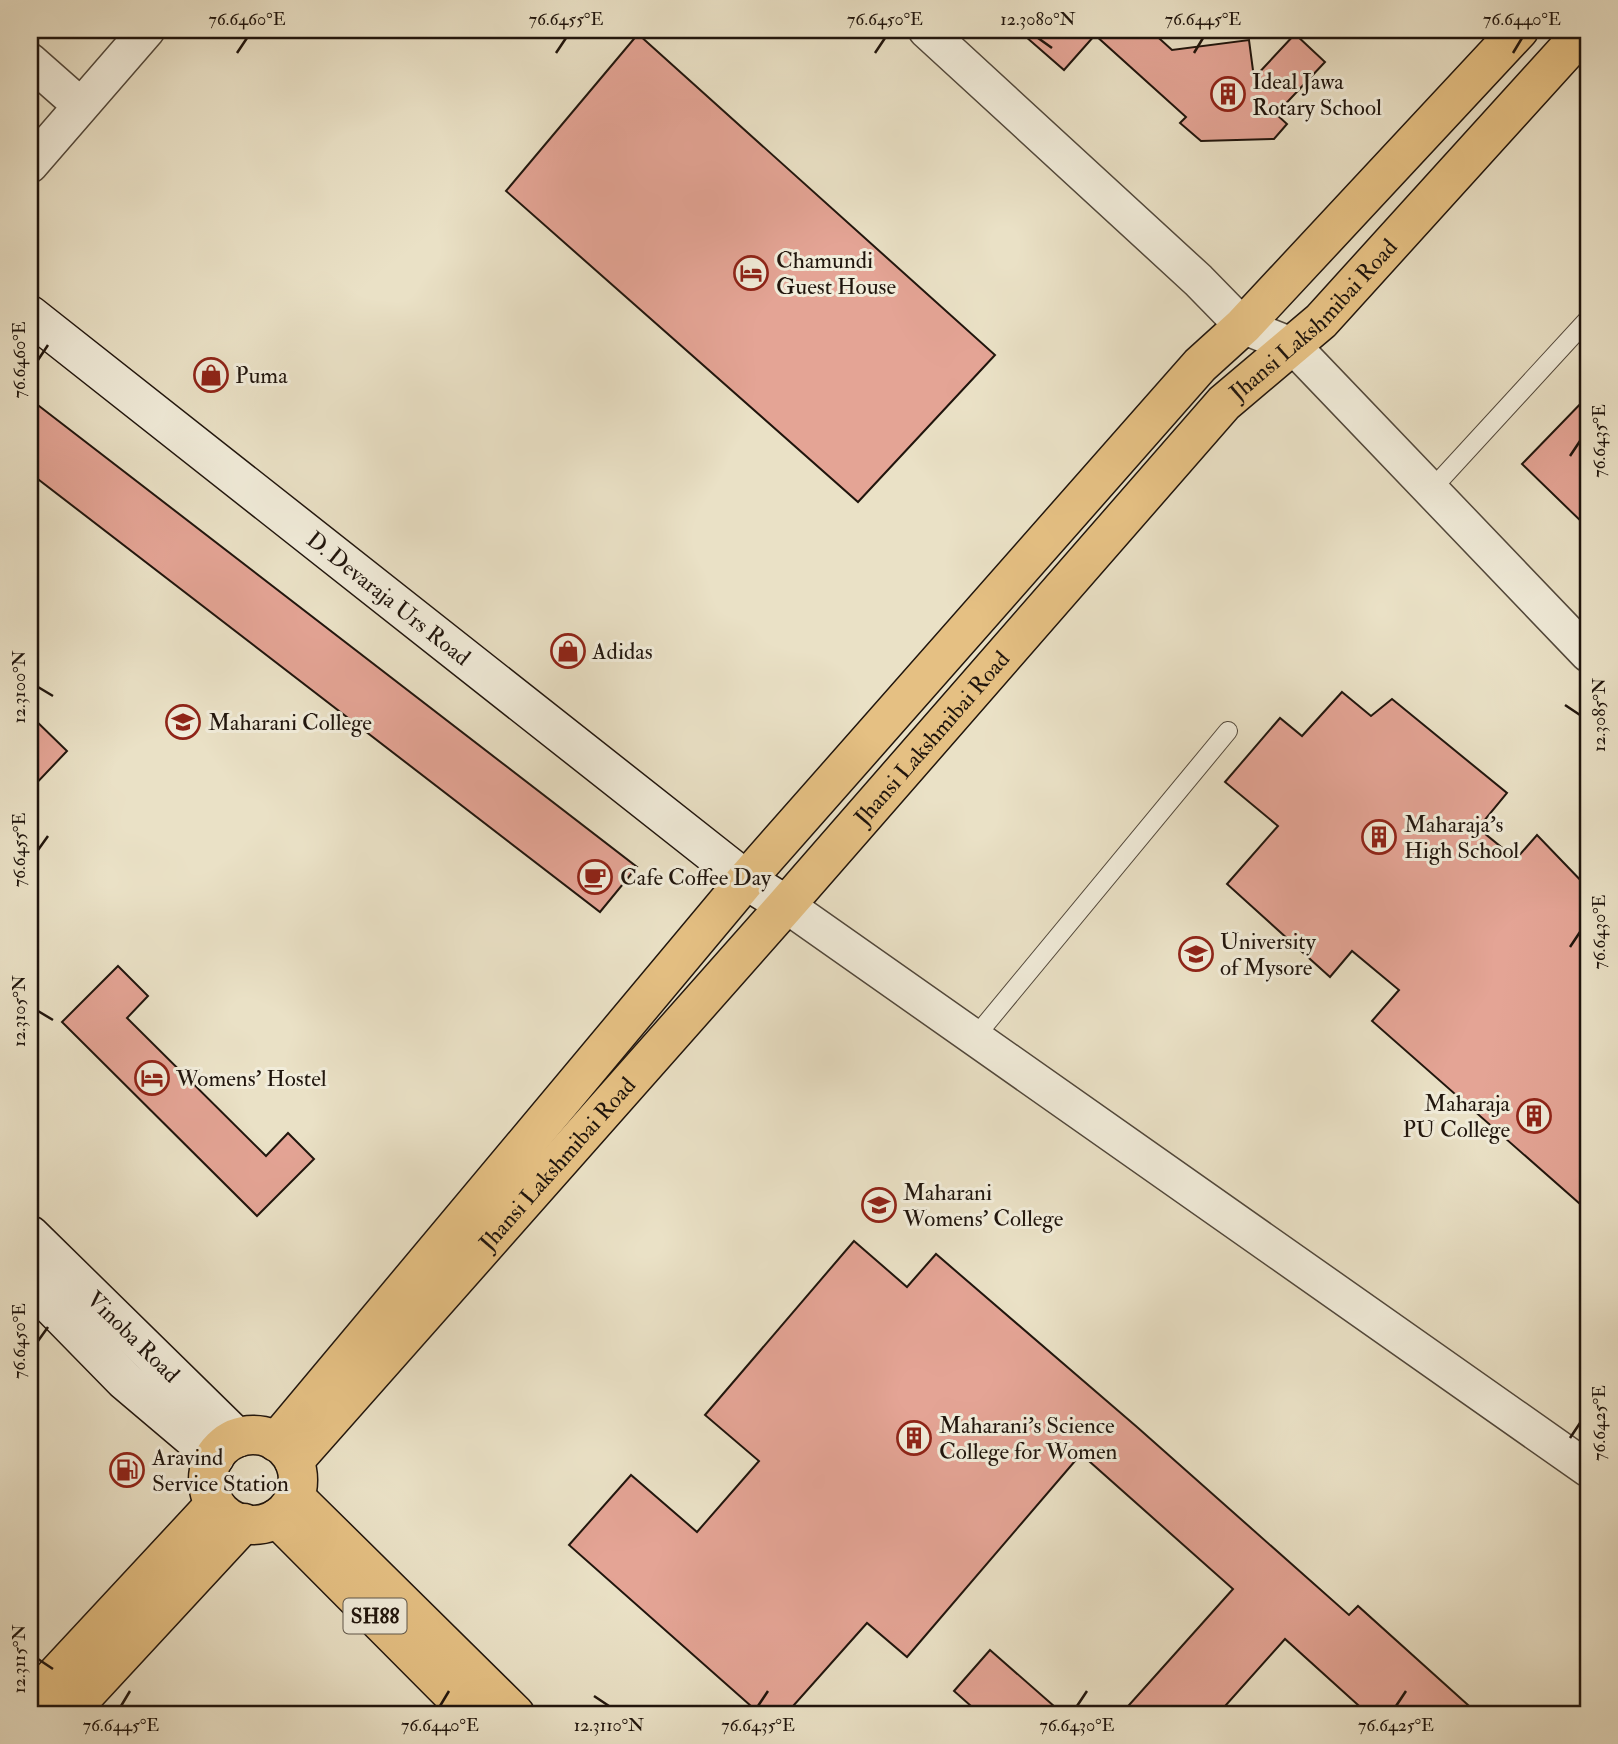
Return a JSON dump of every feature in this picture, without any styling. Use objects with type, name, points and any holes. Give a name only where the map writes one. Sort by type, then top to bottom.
[{"type":"main road","name":"Jhansi Lakshmibai Road","points":[[30,1703],[267,1491],[746,880],[1200,365],[1243,326],[1519,30]]},
{"type":"main road","name":"Jhansi Lakshmibai Road","points":[[67,1714],[786,905],[1224,403],[1321,321],[1585,30]]},
{"type":"main road","points":[[267,1491],[209,1491],[208,1477],[226,1448],[259,1435],[267,1491],[515,1714]]},
{"type":"main road","name":"SH88","points":[[267,1491],[472,1714]]},
{"type":"street","points":[[30,165],[146,30]]},
{"type":"street","points":[[926,30],[1198,280],[1243,326],[1293,346],[1588,654]]},
{"type":"street","points":[[30,61],[81,106]]},
{"type":"street","name":"D. Devaraja Urs Road","points":[[30,315],[746,880],[786,905]]},
{"type":"street","points":[[786,905],[1588,1469]]},
{"type":"street","name":"Vinoba Road","points":[[30,1236],[226,1448]]},
{"type":"street","name":"Vinoba Road","points":[[31,1286],[124,1380],[226,1448]]},
{"type":"lane","points":[[1430,491],[1588,319]]},
{"type":"lane","points":[[975,1037],[1228,731]]},
{"type":"building","name":"Ideal Jawa Rotary School","points":[[1018,30],[1150,30],[1172,50],[1249,40],[1254,78],[1295,34],[1325,62],[1276,114],[1287,124],[1274,139],[1201,141],[1180,123],[1186,117],[1095,35],[1064,70]]},
{"type":"building","name":"Chamundi Guest House","points":[[638,34],[995,355],[858,502],[506,191]]},
{"type":"building","points":[[1588,396],[1588,528],[1522,464]]},
{"type":"building","points":[[30,399],[637,867],[600,912],[30,473]]},
{"type":"building","points":[[1342,692],[1371,716],[1392,699],[1507,793],[1478,828],[1516,859],[1537,835],[1588,888],[1588,1211],[1372,1021],[1399,990],[1352,951],[1330,977],[1227,884],[1278,826],[1225,782],[1280,718],[1302,736]]},
{"type":"building","points":[[30,715],[67,751],[30,790]]},
{"type":"building","name":"Womens' Hostel","points":[[118,966],[148,996],[127,1018],[266,1156],[288,1133],[314,1159],[257,1216],[62,1022]]},
{"type":"building","points":[[854,1241],[907,1287],[936,1254],[1349,1615],[1358,1606],[1478,1714],[1368,1714],[1285,1639],[1218,1714],[1121,1714],[1233,1589],[1081,1454],[907,1657],[867,1623],[786,1714],[760,1714],[569,1545],[631,1475],[697,1532],[759,1461],[705,1415]]},
{"type":"building","points":[[990,1650],[1063,1714],[980,1714],[954,1691]]},
{"type":"place","name":"Ideal Jawa Rotary School","points":[[1228,94]]},
{"type":"place","name":"Chamundi Guest House","points":[[751,273]]},
{"type":"place","name":"Puma","points":[[211,375]]},
{"type":"place","name":"Adidas","points":[[568,651]]},
{"type":"place","name":"Maharani College","points":[[183,722]]},
{"type":"place","name":"Maharaja's High School","points":[[1379,837]]},
{"type":"place","name":"Cafe Coffee Day","points":[[595,877]]},
{"type":"place","name":"University of Mysore","points":[[1196,954]]},
{"type":"place","name":"Womens' Hostel","points":[[152,1078]]},
{"type":"place","name":"Maharaja PU College","points":[[1534,1116]]},
{"type":"place","name":"Maharani Womens' College","points":[[879,1205]]},
{"type":"place","name":"Maharani's Science College for Women","points":[[914,1438]]},
{"type":"place","name":"Aravind Service Station","points":[[127,1470]]}]
